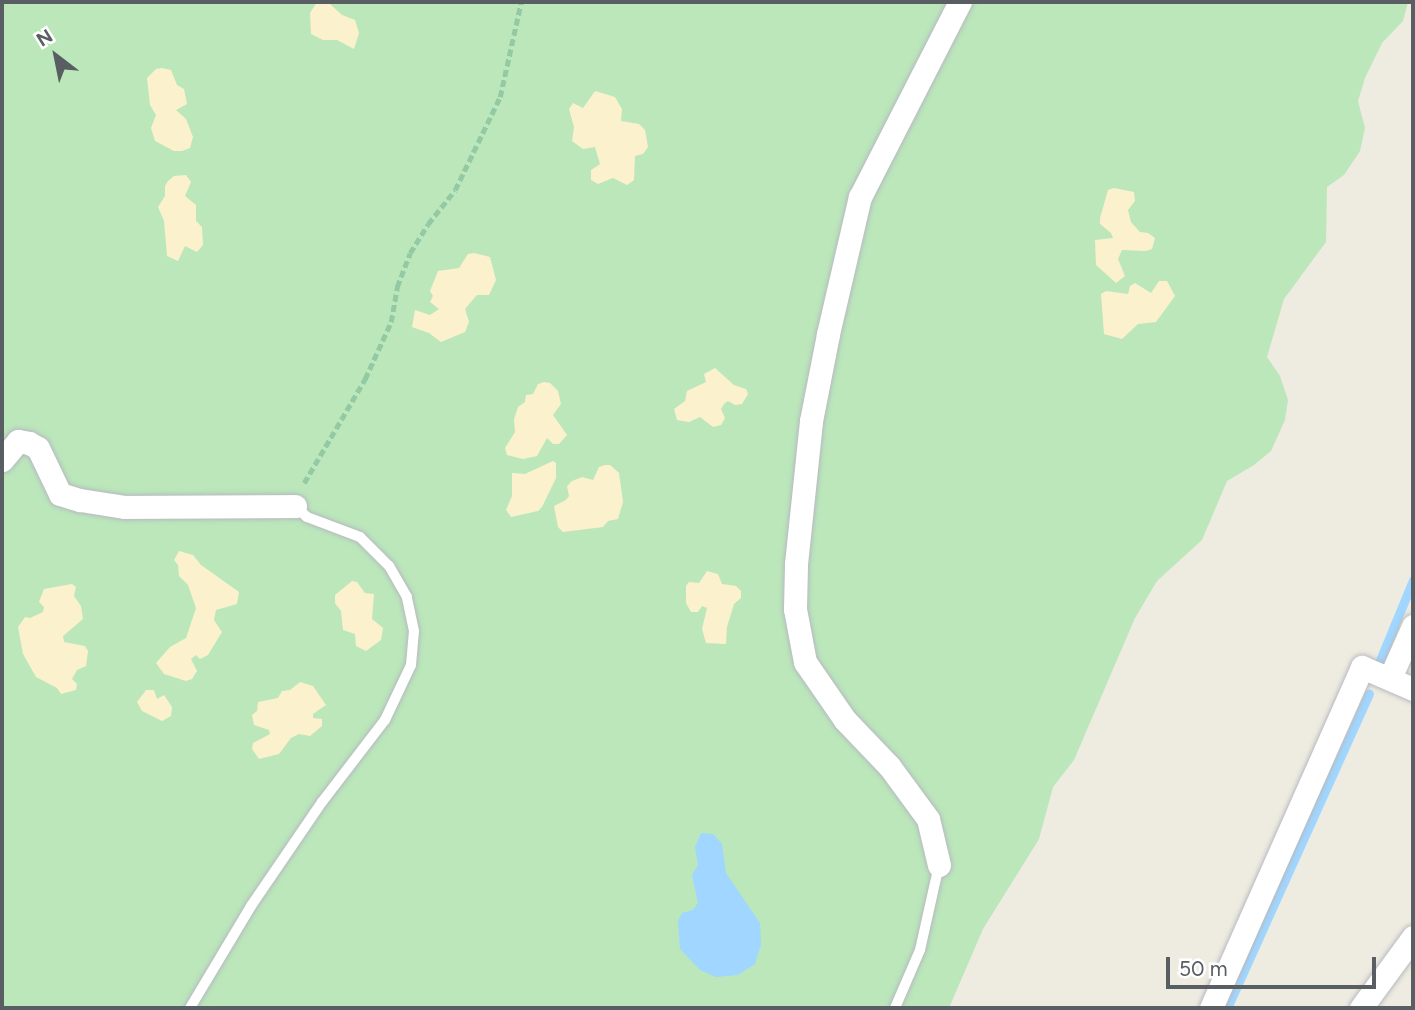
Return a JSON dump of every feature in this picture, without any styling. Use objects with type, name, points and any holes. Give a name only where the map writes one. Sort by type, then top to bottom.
[{"type":"street","points":[[939,865],[928,819],[889,766],[845,720],[805,662],[795,610],[796,564],[811,421],[860,197],[960,2]]},
{"type":"street","points":[[2,460],[18,441],[29,443],[38,448],[60,494],[80,500],[125,507],[295,506]]},
{"type":"street","points":[[1390,678],[1413,626]]},
{"type":"street","points":[[1211,1008],[1362,667],[1413,690]]},
{"type":"street","points":[[1361,1008],[1413,937]]},
{"type":"lane","points":[[190,1008],[251,906],[322,802],[385,720],[411,665],[414,631],[407,597],[389,566],[359,537],[307,517],[295,506]]},
{"type":"lane","points":[[895,1008],[920,950],[939,865]]},
{"type":"path","points":[[295,506],[298,495],[365,379],[391,322],[397,287],[410,253],[428,223],[455,190],[500,97],[521,2]]},
{"type":"green space","points":[[2,2],[1408,2],[1403,21],[1382,43],[1365,78],[1358,101],[1365,128],[1360,151],[1344,175],[1327,187],[1326,242],[1284,299],[1267,357],[1280,376],[1288,400],[1285,420],[1271,451],[1227,481],[1202,540],[1157,581],[1135,618],[1074,760],[1053,787],[1039,839],[983,929],[949,1008],[2,1008]]},
{"type":"sand","points":[[317,2],[330,4],[342,15],[355,20],[359,33],[354,49],[337,40],[323,40],[311,34],[310,13]]},
{"type":"sand","points":[[156,69],[171,70],[177,85],[184,89],[187,104],[176,110],[186,119],[193,137],[190,148],[182,151],[174,151],[155,141],[151,128],[156,115],[150,105],[147,78]]},
{"type":"sand","points":[[595,91],[615,97],[622,109],[621,121],[639,124],[645,130],[648,147],[643,154],[635,156],[634,180],[627,185],[613,178],[598,184],[591,180],[591,170],[600,164],[595,147],[583,149],[572,141],[574,127],[569,109],[573,103],[583,108]]},
{"type":"sand","points":[[186,175],[191,182],[185,196],[196,205],[196,221],[202,227],[203,245],[197,252],[185,246],[178,261],[167,256],[164,221],[158,207],[165,196],[168,181],[174,176]]},
{"type":"sand","points":[[1114,188],[1134,192],[1135,201],[1128,210],[1131,222],[1140,232],[1155,238],[1152,249],[1122,250],[1118,259],[1125,276],[1116,283],[1096,265],[1095,240],[1113,238],[1100,224],[1100,218],[1108,190]]},
{"type":"sand","points":[[468,254],[490,257],[496,280],[489,295],[477,295],[465,309],[469,322],[465,332],[441,342],[429,333],[412,327],[415,310],[430,315],[439,309],[430,302],[433,296],[430,291],[438,271],[459,268]]},
{"type":"sand","points":[[1159,281],[1167,281],[1175,296],[1156,322],[1138,324],[1122,339],[1104,334],[1101,294],[1106,291],[1128,294],[1130,286],[1135,283],[1151,293]]},
{"type":"sand","points":[[715,368],[734,385],[746,389],[748,394],[742,404],[735,405],[728,401],[724,404],[721,409],[725,418],[721,425],[713,427],[700,417],[689,422],[677,420],[674,409],[685,401],[687,391],[706,382],[704,374]]},
{"type":"sand","points":[[550,383],[558,391],[561,404],[553,415],[567,435],[559,444],[553,444],[547,438],[537,456],[523,459],[507,455],[505,448],[515,432],[514,419],[518,407],[525,402],[526,395],[533,394],[538,384]]},
{"type":"sand","points":[[553,461],[556,463],[556,478],[542,507],[538,511],[511,517],[506,510],[512,496],[512,473],[525,474]]},
{"type":"sand","points":[[610,465],[619,473],[623,502],[618,519],[608,521],[603,527],[563,532],[558,527],[554,506],[569,496],[567,486],[572,481],[582,477],[593,480],[599,467]]},
{"type":"sand","points":[[179,551],[193,555],[201,565],[239,592],[237,604],[216,610],[214,620],[222,632],[208,655],[200,659],[196,655],[191,659],[197,671],[192,679],[186,681],[164,674],[156,663],[170,647],[186,638],[196,608],[188,585],[179,576],[178,565],[174,560]]},
{"type":"sand","points":[[707,571],[718,574],[722,584],[736,586],[741,591],[741,598],[734,604],[727,627],[726,644],[706,643],[702,629],[707,608],[702,606],[698,612],[691,612],[686,603],[686,586],[689,582],[699,583]]},
{"type":"sand","points":[[352,581],[357,582],[365,593],[374,594],[372,619],[383,628],[381,640],[366,651],[356,646],[355,634],[343,630],[341,611],[335,603],[335,595]]},
{"type":"sand","points":[[72,584],[76,587],[74,596],[81,606],[83,619],[63,636],[64,642],[85,646],[88,651],[86,666],[77,670],[72,679],[77,684],[76,690],[61,694],[57,688],[36,677],[23,654],[18,627],[25,617],[30,618],[43,612],[44,607],[39,602],[44,589]]},
{"type":"sand","points":[[300,682],[313,686],[326,705],[313,714],[313,718],[322,719],[322,726],[310,736],[299,734],[291,738],[279,754],[259,759],[252,749],[253,743],[270,734],[269,730],[254,725],[252,715],[257,711],[258,702],[278,698],[282,691],[290,690]]},
{"type":"sand","points":[[146,690],[154,690],[157,699],[164,695],[172,707],[171,716],[162,721],[142,711],[137,702]]},
{"type":"water","points":[[701,833],[713,834],[722,844],[726,873],[760,923],[761,945],[755,964],[738,975],[716,977],[700,970],[680,949],[678,921],[682,913],[693,910],[698,903],[692,875],[698,865],[695,847]]},
{"type":"waterway","points":[[1378,665],[1413,580]]},
{"type":"waterway","points":[[1227,1008],[1369,694]]}]
